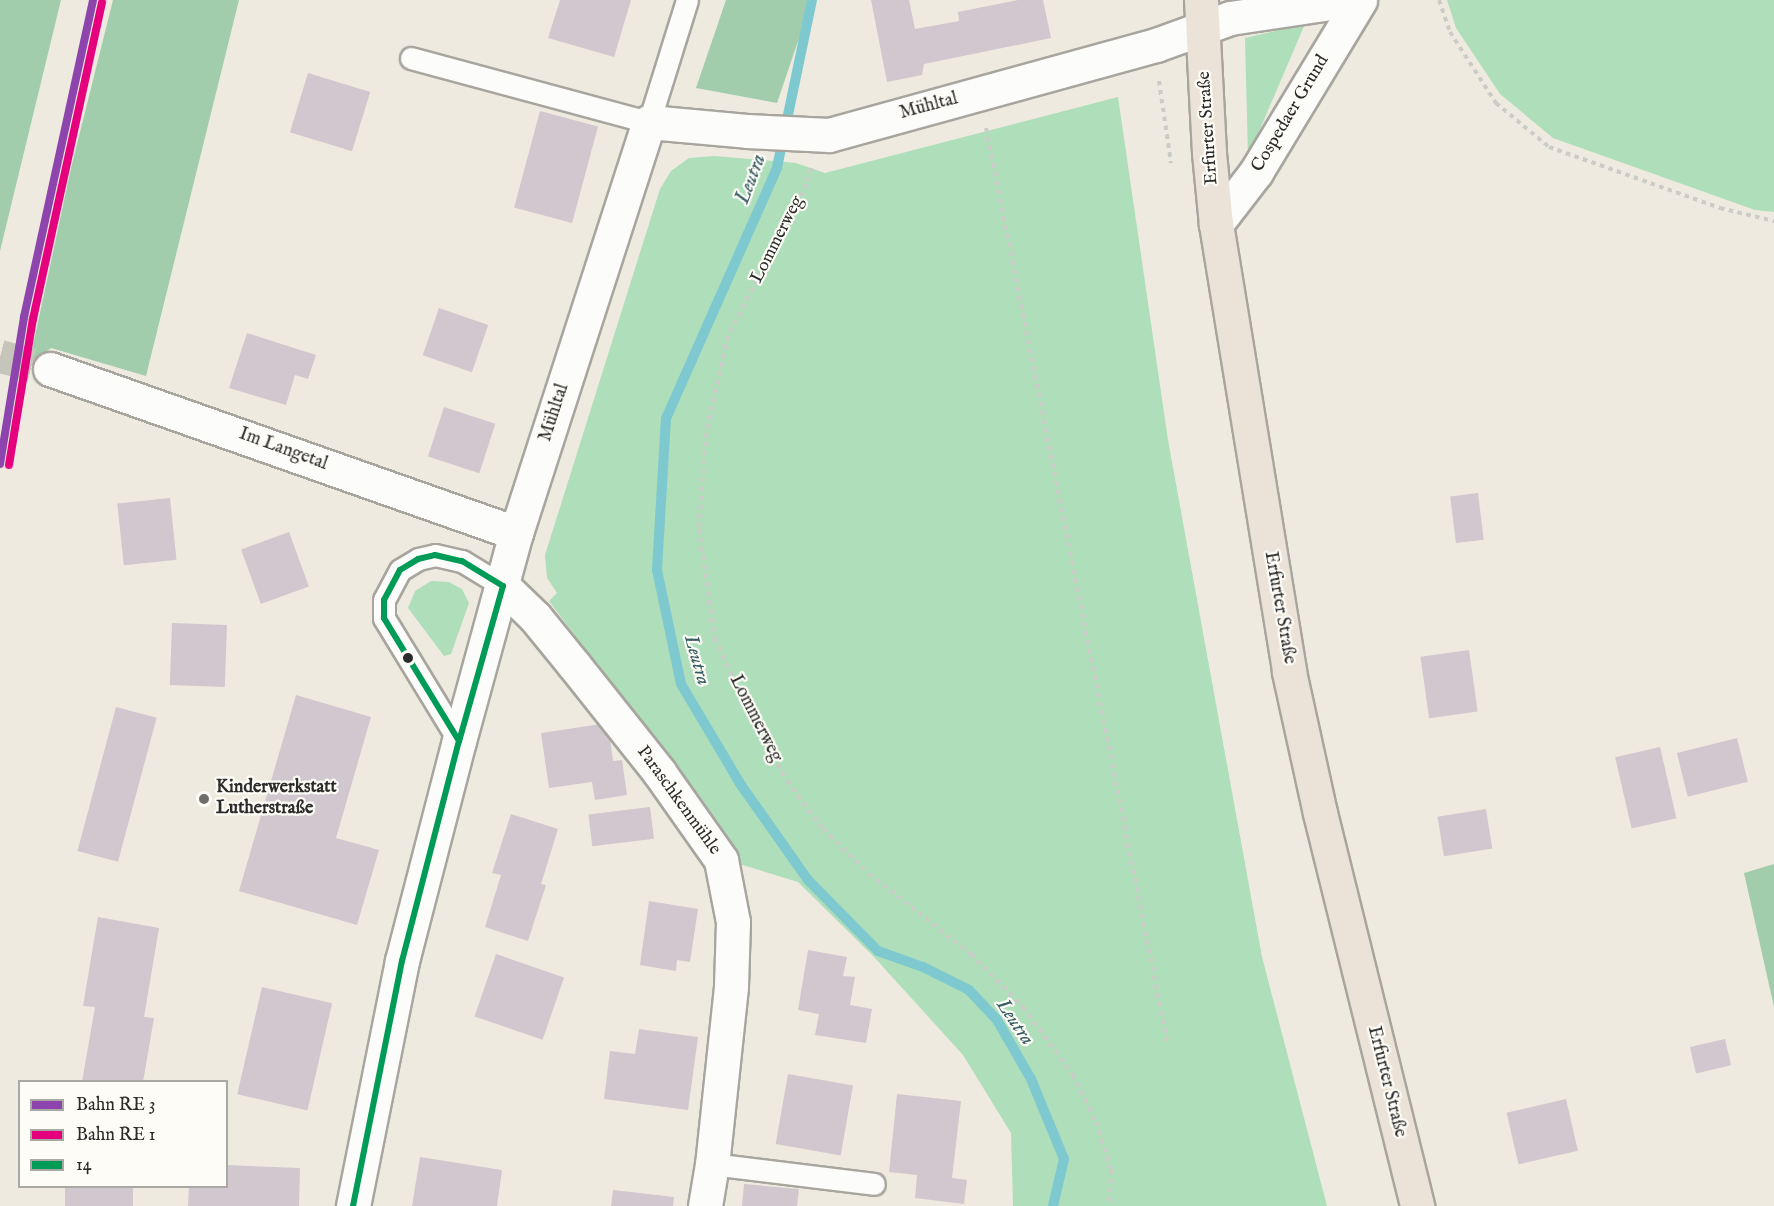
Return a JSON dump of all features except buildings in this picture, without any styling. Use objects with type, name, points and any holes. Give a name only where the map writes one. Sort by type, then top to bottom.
[{"type":"main road","name":"Erfurter Straße","points":[[1201,14],[1216,224],[1289,672],[1320,813],[1417,1206]]},
{"type":"street","points":[[1201,14],[1230,18],[1351,0]]},
{"type":"street","name":"Cospedaer Grund","points":[[1216,224],[1256,172],[1360,0]]},
{"type":"street","name":"Mühltal","points":[[353,1206],[402,961],[459,741],[516,533],[649,122],[747,131],[829,135],[1156,45],[1201,14]]},
{"type":"street","name":"Im Langetal","points":[[50,369],[516,533]]},
{"type":"street","name":"Paraschkenmühle","points":[[503,586],[535,617],[574,665],[659,772],[721,860],[733,922],[731,987],[712,1164],[705,1206]]},
{"type":"lane","name":"Mühltal","points":[[411,57],[649,122],[687,0]]},
{"type":"lane","points":[[459,741],[384,618],[384,600],[400,570],[418,559],[435,555],[462,561],[503,586]]},
{"type":"lane","points":[[712,1164],[874,1184]]},
{"type":"path","points":[[1439,0],[1449,32],[1496,103],[1549,147],[1720,208],[1774,221]]},
{"type":"path","name":"Lommerweg","points":[[829,135],[814,160],[807,184],[728,336],[706,433],[699,529],[715,639],[755,725],[787,781],[823,829],[869,874],[971,954],[1023,1007],[1073,1075],[1096,1122],[1111,1170],[1110,1206]]},
{"type":"path","points":[[988,140],[1168,1046]]},
{"type":"green space","points":[[0,0],[61,0],[0,251]]},
{"type":"green space","points":[[113,0],[239,0],[146,376],[51,348],[29,364],[71,168]]},
{"type":"green space","points":[[726,0],[812,0],[777,103],[696,88]]},
{"type":"green space","points":[[1447,0],[1774,0],[1774,212],[1755,210],[1553,138],[1500,94],[1456,28]]},
{"type":"green space","points":[[1305,24],[1248,157],[1245,38]]},
{"type":"green space","points":[[1118,97],[1168,440],[1262,957],[1327,1206],[1013,1206],[1011,1133],[963,1055],[874,957],[798,882],[733,862],[680,777],[549,601],[557,593],[547,578],[545,555],[660,189],[671,171],[689,158],[714,156],[796,163],[825,173]]},
{"type":"green space","points":[[431,581],[449,582],[462,589],[469,603],[451,654],[444,656],[408,608],[415,591]]},
{"type":"green space","points":[[1774,864],[1774,1007],[1744,873]]},
{"type":"waterway","name":"Leutra","points":[[812,0],[777,168],[666,418],[657,570],[681,684],[741,785],[808,880],[878,951],[923,967],[969,990],[997,1020],[1031,1079],[1064,1159],[1053,1206]]},
{"type":"tunnel","points":[[0,356],[50,369]]},
{"type":"transit line","points":[[0,464],[24,317],[93,0]]},
{"type":"transit line","points":[[9,465],[33,319],[102,2]]},
{"type":"transit line","name":"14","points":[[435,555],[462,561],[503,586],[459,741],[384,618],[384,600],[400,570],[418,559],[435,555]]},
{"type":"transit line","name":"14","points":[[353,1206],[402,961],[459,741]]},
{"type":"place","name":"Kinderwerkstatt Lutherstraße","points":[[204,799]]}]
